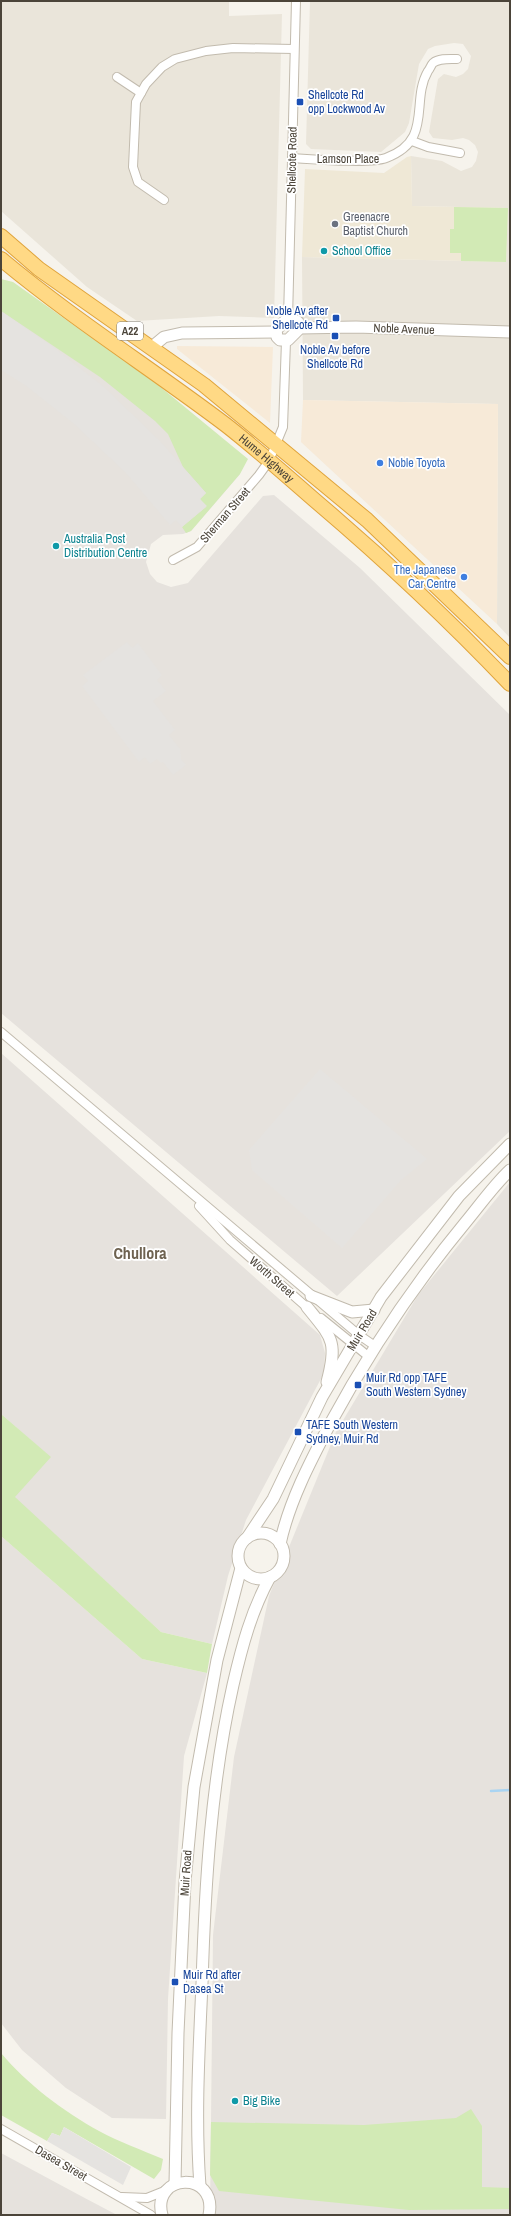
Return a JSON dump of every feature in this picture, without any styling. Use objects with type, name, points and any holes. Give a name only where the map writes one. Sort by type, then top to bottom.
[{"type":"highway","name":"Hume Highway","points":[[1,236],[39,269],[204,385],[368,520],[510,657]]},
{"type":"highway","name":"Hume Highway","points":[[1,259],[43,294],[227,426],[269,461],[384,560],[462,633],[510,684]]},
{"type":"street","name":"Shellcote Road","points":[[288,319],[296,1]]},
{"type":"street","points":[[164,200],[138,182],[133,167],[136,102],[146,84],[162,66],[175,58],[206,51],[233,48],[294,49]]},
{"type":"street","points":[[457,59],[442,60],[433,63],[425,77],[417,129],[412,141],[428,147],[460,153]]},
{"type":"street","points":[[117,77],[140,93]]},
{"type":"street","name":"Lamson Place","points":[[292,158],[386,159],[412,141]]},
{"type":"street","points":[[288,319],[295,319],[298,322],[299,328],[292,338],[286,341],[280,340],[276,332],[279,326],[288,319]]},
{"type":"street","name":"Noble Avenue","points":[[299,328],[356,327],[510,332]]},
{"type":"street","points":[[152,347],[164,337],[182,333],[276,332]]},
{"type":"street","points":[[269,461],[277,446],[284,427],[286,341]]},
{"type":"street","name":"Sherman Street","points":[[173,560],[197,547],[260,475],[269,461]]},
{"type":"street","name":"Worth Street","points":[[1,1032],[359,1336],[375,1346]]},
{"type":"street","name":"Muir Road","points":[[247,1538],[273,1499],[322,1398],[381,1297],[459,1196],[510,1144]]},
{"type":"street","name":"Muir Road","points":[[280,1544],[289,1512],[316,1450],[368,1356],[399,1308],[436,1257],[510,1170]]},
{"type":"street","name":"Worth Street","points":[[184,1188],[230,1240],[307,1307],[368,1356]]},
{"type":"street","points":[[312,1296],[352,1312],[363,1313],[374,1310]]},
{"type":"street","points":[[307,1307],[328,1333],[333,1346],[333,1358],[322,1398]]},
{"type":"street","points":[[254,1534],[269,1534],[280,1544],[283,1557],[282,1564],[279,1570],[270,1577],[251,1577],[241,1568],[239,1562],[239,1549],[247,1538],[254,1534]]},
{"type":"street","name":"Muir Road","points":[[171,2187],[174,2166],[185,1882],[194,1787],[217,1660],[241,1568]]},
{"type":"street","name":"Muir Road","points":[[199,2181],[198,2072],[204,1909],[216,1779],[224,1729],[239,1661],[256,1604],[270,1577]]},
{"type":"street","name":"Dasea Street","points":[[1,2128],[151,2215]]},
{"type":"street","points":[[162,2215],[160,2205],[171,2187],[184,2182],[199,2181],[210,2202],[209,2215]]},
{"type":"street","name":"Dasea Street","points":[[121,2197],[147,2198],[171,2187]]},
{"type":"shaded area","points":[[1,1],[229,1],[229,16],[282,14],[274,318],[219,316],[137,321],[87,287],[1,211]]},
{"type":"shaded area","points":[[310,1],[510,1],[510,638],[497,624],[498,404],[303,400],[302,257],[506,262],[508,208],[412,206],[411,156],[442,161],[461,171],[472,167],[476,161],[478,152],[475,145],[469,140],[463,138],[452,140],[433,138],[429,132],[438,79],[444,74],[456,77],[463,74],[468,69],[471,56],[463,44],[454,43],[435,46],[428,49],[419,64],[409,123],[405,132],[381,152],[311,149],[306,144]]},
{"type":"shaded area","points":[[411,156],[412,206],[508,208],[506,262],[302,257],[305,169],[384,173],[407,157]]},
{"type":"shaded area","points":[[1,292],[240,467],[240,474],[191,531],[183,534],[163,535],[151,544],[146,562],[150,574],[157,582],[171,587],[188,583],[263,496],[274,495],[360,568],[510,715],[510,1131],[337,1296],[1,1013]]},
{"type":"shaded area","points":[[1,311],[53,347],[104,387],[160,441],[206,493],[200,499],[207,506],[182,527],[176,520],[170,525],[126,473],[73,423],[25,385],[1,370]]},
{"type":"shaded area","points":[[177,346],[273,347],[270,423],[177,349]]},
{"type":"shaded area","points":[[303,400],[498,404],[497,624],[301,442]]},
{"type":"shaded area","points":[[127,642],[132,648],[138,643],[162,675],[157,680],[166,691],[153,701],[175,730],[169,735],[180,749],[181,759],[186,765],[173,775],[163,762],[161,763],[157,759],[150,764],[145,757],[139,762],[82,686],[88,681],[83,675]]},
{"type":"shaded area","points":[[1,1053],[320,1335],[325,1353],[324,1373],[246,1520],[228,1576],[212,1644],[161,1632],[14,1497],[50,1457],[1,1414]]},
{"type":"shaded area","points":[[320,1069],[427,1159],[401,1180],[342,1248],[252,1170],[249,1150]]},
{"type":"shaded area","points":[[510,1182],[510,2215],[210,2215],[213,1935],[234,1757],[269,1596],[336,1432],[418,1295]]},
{"type":"shaded area","points":[[1,1536],[142,1659],[207,1673],[184,1756],[168,1999],[166,2119],[112,2118],[66,2088],[22,2050],[1,2023]]},
{"type":"shaded area","points":[[64,2127],[131,2167],[123,2185],[47,2141],[52,2133],[60,2136]]},
{"type":"shaded area","points":[[1,2153],[81,2196],[117,2215],[1,2215]]},
{"type":"green space","points":[[454,207],[508,208],[506,262],[461,261],[461,253],[450,253],[450,229],[454,229]]},
{"type":"green space","points":[[1,279],[13,282],[158,385],[248,459],[240,474],[191,531],[186,533],[182,527],[206,507],[200,499],[206,493],[183,467],[168,434],[155,421],[100,377],[1,311]]},
{"type":"green space","points":[[1,1414],[51,1457],[15,1497],[161,1632],[212,1644],[207,1673],[142,1659],[1,1536]]},
{"type":"green space","points":[[1,2053],[34,2086],[72,2115],[107,2135],[163,2159],[161,2170],[154,2179],[64,2127],[60,2136],[52,2133],[47,2141],[1,2115]]},
{"type":"green space","points":[[471,2109],[482,2126],[482,2187],[510,2188],[510,2209],[409,2210],[219,2191],[210,2175],[211,2122],[364,2125],[456,2118]]},
{"type":"waterway","points":[[491,1791],[510,1790]]},
{"type":"place","name":"Shellcote Rd opp Lockwood Av","points":[[300,102]]},
{"type":"place","name":"Greenacre Baptist Church","points":[[335,224]]},
{"type":"place","name":"School Office","points":[[324,251]]},
{"type":"place","name":"Noble Av after Shellcote Rd","points":[[336,318]]},
{"type":"place","name":"Noble Av before Shellcote Rd","points":[[335,336]]},
{"type":"place","name":"Noble Toyota","points":[[380,463]]},
{"type":"place","name":"Australia Post Distribution Centre","points":[[56,546]]},
{"type":"place","name":"The Japanese Car Centre","points":[[464,577]]},
{"type":"place","name":"Muir Rd opp TAFE South Western Sydney","points":[[358,1385]]},
{"type":"place","name":"TAFE South Western Sydney, Muir Rd","points":[[298,1432]]},
{"type":"place","name":"Muir Rd after Dasea St","points":[[175,1982]]},
{"type":"place","name":"Big Bike","points":[[235,2101]]},
{"type":"district","name":"Chullora","points":[[140,1253]]}]
